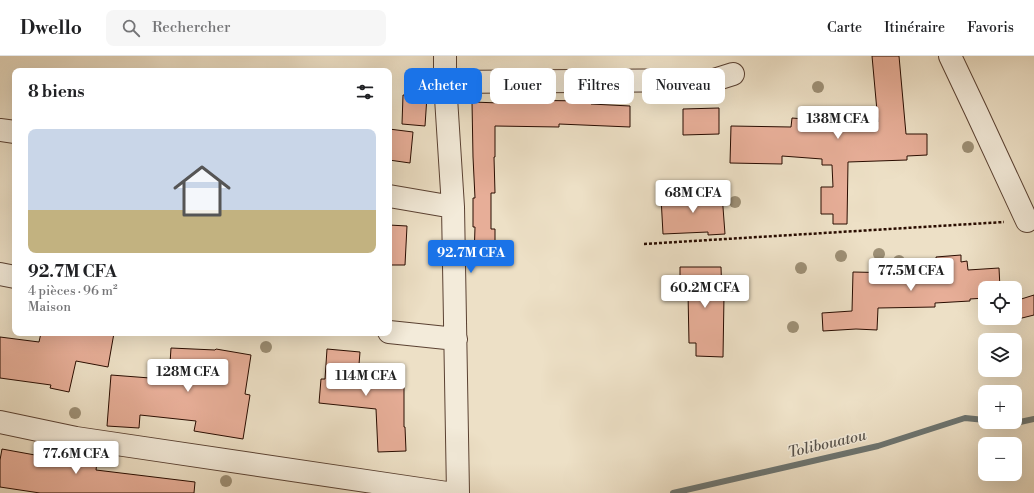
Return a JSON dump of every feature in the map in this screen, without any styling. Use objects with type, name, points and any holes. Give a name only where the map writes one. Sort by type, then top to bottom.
[{"type":"street","points":[[445,56],[445,68]]},
{"type":"street","points":[[950,56],[1027,221]]},
{"type":"street","points":[[482,82],[714,80],[733,74]]},
{"type":"street","points":[[446,104],[453,207],[458,493]]},
{"type":"street","points":[[0,130],[12,132]]},
{"type":"street","points":[[392,197],[453,207]]},
{"type":"street","points":[[0,274],[12,276]]},
{"type":"street","points":[[392,332],[456,339]]},
{"type":"street","points":[[0,422],[76,438],[447,493]]},
{"type":"path","points":[[644,244],[1027,221]]},
{"type":"building","points":[[872,56],[899,56],[906,134],[927,134],[927,155],[907,156],[907,160],[848,162],[847,224],[833,224],[833,214],[821,214],[821,187],[833,187],[832,165],[822,165],[822,159],[782,156],[782,164],[730,163],[731,126],[791,127],[792,118],[817,120],[816,128],[849,129],[848,122],[878,122]]},
{"type":"building","points":[[403,95],[404,104],[426,104],[425,126],[402,124]]},
{"type":"building","points":[[556,101],[564,101],[564,104],[630,106],[630,127],[559,124],[559,127],[495,126],[495,193],[491,193],[491,229],[495,229],[495,260],[474,259],[475,227],[473,227],[473,198],[475,198],[472,104],[482,104],[482,102],[490,103],[490,104],[556,104]]},
{"type":"building","points":[[719,108],[719,134],[683,135],[683,109]]},
{"type":"building","points":[[392,129],[413,132],[410,163],[392,160]]},
{"type":"building","points":[[722,194],[725,234],[708,235],[708,232],[663,234],[661,197]]},
{"type":"building","points":[[392,225],[407,226],[405,265],[392,265]]},
{"type":"building","points":[[961,255],[961,262],[967,261],[968,270],[999,268],[1000,281],[978,281],[978,298],[970,299],[970,301],[935,303],[935,307],[878,308],[877,330],[856,329],[823,331],[822,313],[852,311],[853,272],[937,272],[936,257]]},
{"type":"building","points":[[680,267],[721,267],[722,296],[724,296],[723,357],[696,356],[696,343],[689,343],[688,293],[680,293]]},
{"type":"building","points":[[1034,295],[1034,315],[1022,318],[1022,299]]},
{"type":"building","points":[[40,336],[113,336],[108,367],[76,361],[69,392],[50,388],[51,385],[0,378],[0,337],[39,342]]},
{"type":"building","points":[[171,348],[216,349],[251,355],[245,394],[250,395],[243,439],[194,431],[196,421],[140,415],[139,428],[107,426],[111,375],[169,379]]},
{"type":"building","points":[[327,349],[360,352],[358,377],[404,379],[404,427],[406,451],[378,452],[376,409],[319,403],[321,379],[325,379]]},
{"type":"building","points":[[37,442],[94,453],[93,462],[97,462],[96,470],[195,482],[194,493],[40,493],[0,487],[0,460],[2,449],[35,455]]},
{"type":"waterway","name":"Tolibouatou","points":[[673,493],[878,446],[965,418],[978,419]]},
{"type":"waterway","name":"Tolibouatou","points":[[1022,422],[1034,419]]}]
